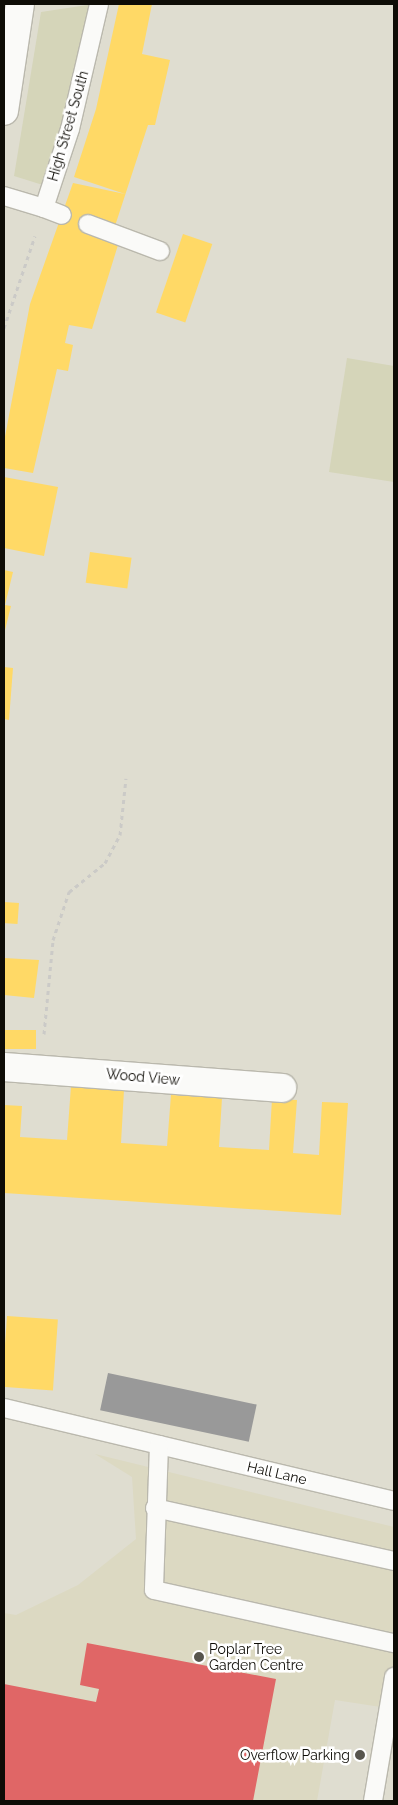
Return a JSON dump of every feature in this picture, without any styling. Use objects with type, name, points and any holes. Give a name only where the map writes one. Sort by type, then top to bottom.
[{"type":"street","points":[[4,111],[20,4]]},
{"type":"street","name":"Wood View","points":[[4,1067],[282,1088]]},
{"type":"lane","name":"High Street South","points":[[44,208],[70,129],[99,4]]},
{"type":"lane","points":[[4,196],[62,214]]},
{"type":"lane","points":[[88,224],[160,251]]},
{"type":"lane","name":"Hall Lane","points":[[4,1408],[394,1501]]},
{"type":"lane","points":[[159,1445],[155,1508],[154,1590],[394,1643]]},
{"type":"lane","points":[[155,1508],[394,1561]]},
{"type":"lane","points":[[373,1801],[394,1677]]},
{"type":"path","points":[[4,328],[44,208]]},
{"type":"path","points":[[41,1070],[53,940],[69,892],[105,863],[120,835],[126,778]]},
{"type":"shaded area","name":"Poplar Tree Garden Centre","points":[[95,1454],[394,1527],[394,1709],[335,1700],[317,1801],[4,1801],[4,1613],[16,1615],[78,1585],[136,1539],[132,1477]]},
{"type":"green space","points":[[94,4],[46,186],[14,176],[41,12]]},
{"type":"green space","points":[[347,358],[394,366],[394,482],[329,472]]},
{"type":"building: Homes","points":[[119,4],[152,4],[142,54],[170,60],[155,125],[148,125],[115,226],[88,224],[84,233],[118,245],[92,329],[69,325],[65,343],[73,345],[68,371],[57,369],[33,473],[4,468],[4,442],[30,304],[73,183],[125,194],[74,177],[96,109]]},
{"type":"building: Homes","points":[[183,234],[212,244],[185,323],[156,312]]},
{"type":"building: Homes","points":[[4,477],[58,487],[44,556],[4,548]]},
{"type":"building: Homes","points":[[90,552],[132,558],[127,589],[86,583]]},
{"type":"building: Homes","points":[[4,570],[13,572],[5,605],[11,606],[4,634]]},
{"type":"building: Homes","points":[[4,667],[13,668],[9,720],[4,719]]},
{"type":"building: Homes","points":[[4,902],[19,903],[17,924],[4,923]]},
{"type":"building: Homes","points":[[4,958],[39,960],[34,998],[4,995]]},
{"type":"building: Homes","points":[[4,1030],[36,1030],[36,1049],[4,1049]]},
{"type":"building: Homes","points":[[71,1086],[124,1090],[121,1143],[167,1146],[171,1095],[222,1098],[219,1147],[269,1150],[272,1099],[297,1100],[293,1153],[319,1155],[322,1102],[348,1103],[341,1215],[4,1193],[4,1105],[22,1106],[20,1137],[67,1140]]},
{"type":"building: Homes","points":[[7,1316],[58,1320],[53,1390],[4,1387]]},
{"type":"building: Shops","points":[[87,1643],[276,1679],[253,1801],[4,1801],[4,1684],[96,1702],[99,1689],[80,1685]]},
{"type":"building: Industry","points":[[108,1373],[257,1405],[249,1442],[100,1410]]},
{"type":"place","name":"Poplar Tree Garden Centre","points":[[199,1657]]},
{"type":"place","name":"Overflow Parking","points":[[360,1755]]}]
